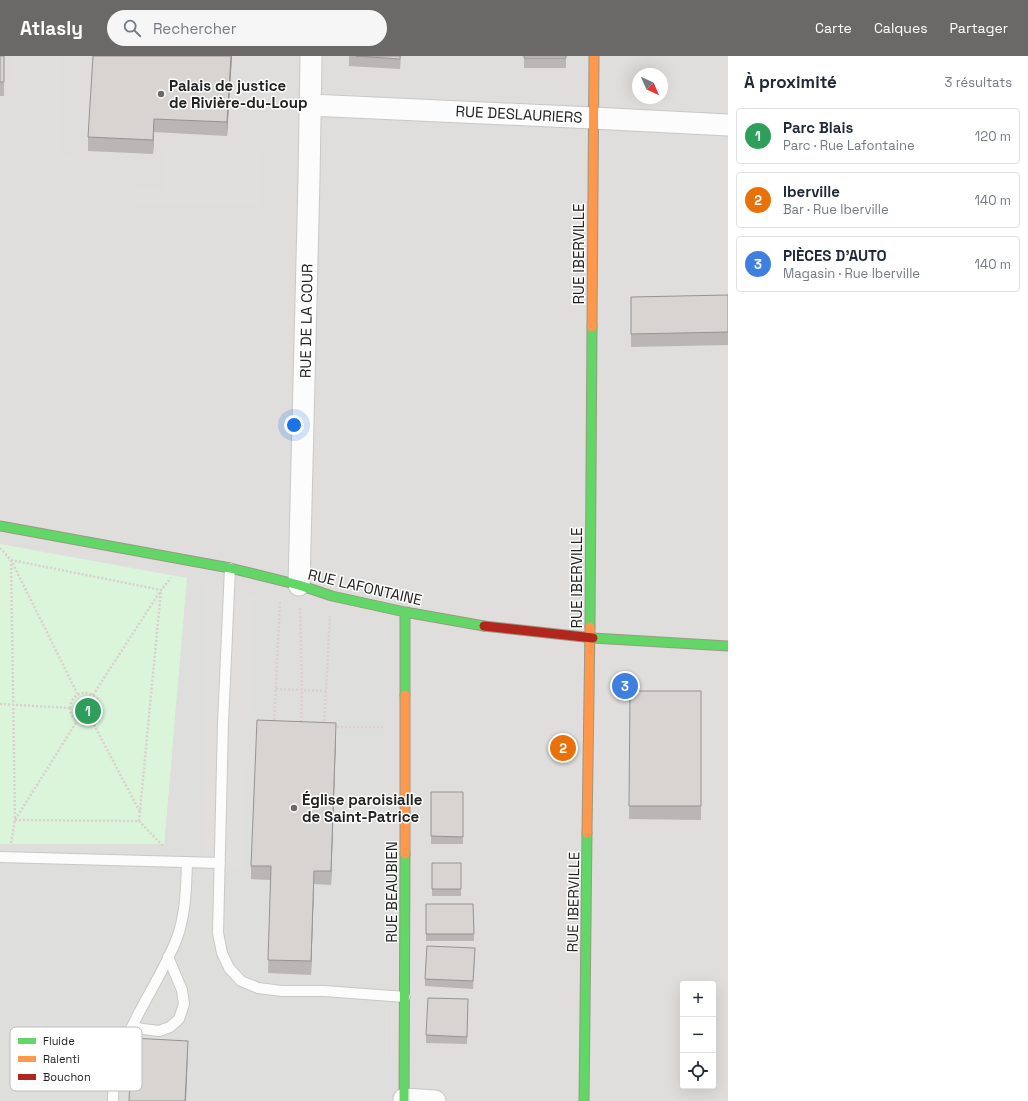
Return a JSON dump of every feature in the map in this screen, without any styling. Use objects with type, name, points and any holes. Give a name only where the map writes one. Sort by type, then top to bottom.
[{"type":"main road","name":"RUE IBERVILLE","points":[[584,1101],[590,638],[594,56]]},
{"type":"main road","name":"RUE LAFONTAINE","points":[[0,526],[230,568],[290,583],[332,596],[405,612],[491,627],[590,638],[728,646]]},
{"type":"main road","name":"RUE BEAUBIEN","points":[[404,1100],[405,612]]},
{"type":"street","name":"RUE DE LA COUR","points":[[290,583],[309,179],[311,56]]},
{"type":"street","name":"RUE DESLAURIERS","points":[[310,105],[728,125]]},
{"type":"street","points":[[404,1100],[435,1101]]},
{"type":"lane","points":[[230,568],[223,724],[218,933],[222,953],[229,968],[241,981],[258,988],[282,991],[324,991],[405,997]]},
{"type":"lane","points":[[4,857],[220,863]]},
{"type":"lane","points":[[132,1027],[177,937],[185,906],[183,862]]},
{"type":"lane","points":[[142,1029],[159,1031],[170,1027],[180,1019],[184,1004],[182,990],[168,957]]},
{"type":"lane","points":[[113,1091],[114,1101]]},
{"type":"path","points":[[0,547],[11,560],[78,695]]},
{"type":"path","points":[[11,560],[161,590]]},
{"type":"path","points":[[11,560],[15,820]]},
{"type":"path","points":[[274,727],[276,689],[290,583]]},
{"type":"path","points":[[290,583],[302,690],[301,728]]},
{"type":"path","points":[[93,695],[161,590]]},
{"type":"path","points":[[139,821],[161,590]]},
{"type":"path","points":[[324,727],[332,596]]},
{"type":"path","points":[[276,689],[326,691]]},
{"type":"path","points":[[84,693],[89,694],[93,695],[98,700],[100,709],[98,716],[92,721],[84,723],[77,721],[72,715],[70,708],[72,701],[78,695],[84,693]]},
{"type":"path","points":[[0,704],[70,708]]},
{"type":"path","points":[[4,857],[15,820],[77,721]]},
{"type":"path","points":[[92,721],[140,813]]},
{"type":"path","points":[[331,727],[404,727]]},
{"type":"path","points":[[15,820],[139,821],[183,862]]},
{"type":"shaded area","points":[[0,56],[728,56],[728,1101],[386,1101],[388,631],[0,844]]},
{"type":"shaded area","points":[[10,56],[61,56],[58,153],[73,154],[71,233],[0,231],[0,120],[8,120]]},
{"type":"shaded area","points":[[163,151],[261,151],[260,205],[135,205],[135,189],[163,189]]},
{"type":"shaded area","points":[[187,578],[389,631],[386,1101],[0,1101],[0,844],[164,844]]},
{"type":"shaded area","points":[[206,582],[255,596],[242,871],[201,868]]},
{"type":"green space","points":[[0,544],[187,578],[164,844],[0,844]]},
{"type":"building","points":[[0,56],[4,56],[4,82],[0,82]]},
{"type":"building","name":"Palais de justice de Rivière-du-Loup","points":[[93,56],[231,56],[227,122],[154,119],[153,140],[88,137]]},
{"type":"building","points":[[356,56],[400,56],[400,59]]},
{"type":"building","points":[[524,56],[566,56],[566,58],[524,58]]},
{"type":"building","points":[[728,295],[728,332],[631,334],[631,297]]},
{"type":"building","points":[[630,691],[701,691],[701,806],[629,806]]},
{"type":"building","name":"Église paroisialle de Saint-Patrice","points":[[257,720],[336,723],[331,871],[314,871],[311,961],[268,960],[271,866],[251,866]]},
{"type":"building","points":[[431,792],[463,792],[463,837],[431,836]]},
{"type":"building","points":[[432,863],[461,863],[461,889],[432,889]]},
{"type":"building","points":[[426,904],[473,904],[474,934],[426,934]]},
{"type":"building","points":[[427,946],[475,948],[473,981],[425,979]]},
{"type":"building","points":[[428,998],[468,999],[467,1037],[426,1035]]},
{"type":"building","points":[[142,1039],[188,1041],[185,1101],[129,1101],[129,1091],[142,1091]]},
{"type":"traffic: fast","points":[[590,627],[592,327]]},
{"type":"traffic: fast","points":[[0,526],[230,568],[299,585],[332,596],[405,612],[484,626]]},
{"type":"traffic: fast","points":[[405,612],[405,695]]},
{"type":"traffic: fast","points":[[593,638],[728,646]]},
{"type":"traffic: fast","points":[[584,1101],[587,833]]},
{"type":"traffic: fast","points":[[404,1101],[405,854]]},
{"type":"traffic: slow","points":[[592,327],[594,56]]},
{"type":"traffic: slow","points":[[587,833],[590,627]]},
{"type":"traffic: slow","points":[[405,695],[405,854]]},
{"type":"traffic: jam","points":[[484,626],[593,638]]},
{"type":"place","name":"Palais de justice de Rivière-du-Loup","points":[[161,94]]},
{"type":"place","name":"PIÈCES D'AUTO","points":[[625,686]]},
{"type":"place","name":"Parc Blais","points":[[88,711]]},
{"type":"place","name":"Iberville","points":[[563,748]]},
{"type":"place","name":"Église paroisialle de Saint-Patrice","points":[[294,808]]}]
